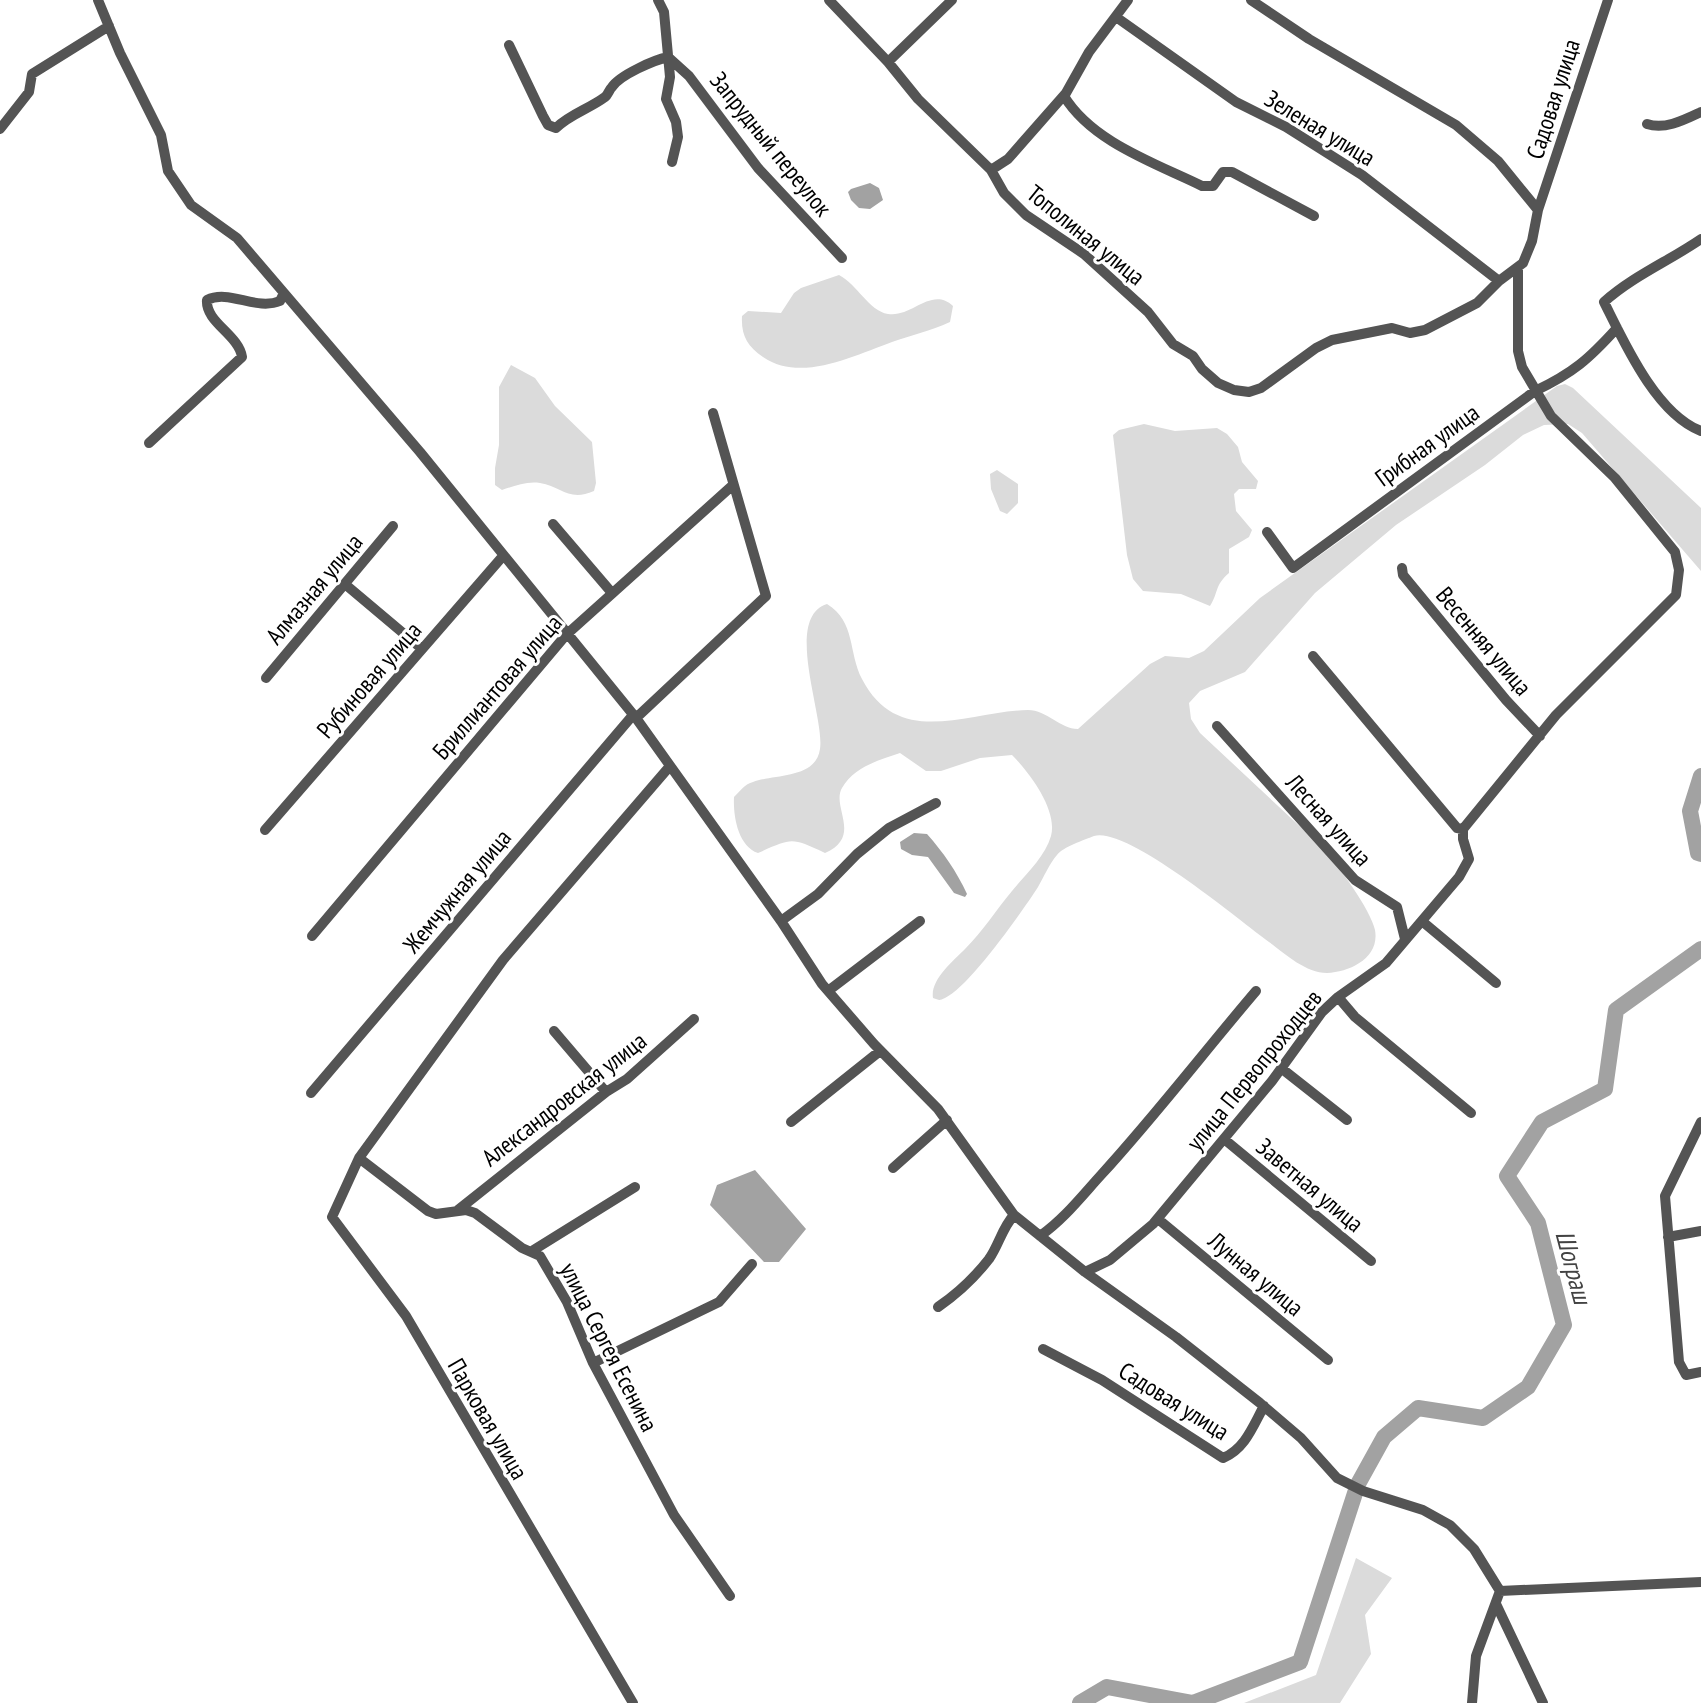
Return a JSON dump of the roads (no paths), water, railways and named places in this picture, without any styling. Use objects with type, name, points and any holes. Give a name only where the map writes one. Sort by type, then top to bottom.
[{"type":"street","points":[[98,0],[161,135],[168,171],[191,205],[237,238],[420,452],[634,717],[828,991],[880,1051],[947,1120],[1014,1215],[1264,1406],[1301,1438],[1337,1478],[1363,1491],[1423,1510],[1450,1525],[1474,1549],[1500,1591],[1476,1656],[1472,1703]]},
{"type":"street","points":[[658,0],[664,12],[670,77],[666,99],[676,122],[678,137],[672,162]]},
{"type":"street","name":"Тополиная улица","points":[[829,0],[888,62],[918,99],[991,170],[1004,193],[1026,215],[1084,254],[1162,327],[1173,344],[1193,356],[1218,383],[1234,390],[1249,392],[1273,382],[1316,348],[1332,340],[1392,328],[1410,333],[1425,330],[1477,303],[1499,281],[1518,268]]},
{"type":"street","points":[[888,62],[952,0]]},
{"type":"street","points":[[991,170],[1008,159],[1064,96],[1089,52],[1128,0]]},
{"type":"street","points":[[1251,0],[1309,39],[1456,125],[1498,161],[1538,210]]},
{"type":"street","name":"Садовая улица","points":[[1518,268],[1532,241],[1538,210],[1608,0]]},
{"type":"street","name":"Зеленая улица","points":[[1116,17],[1236,102],[1286,127],[1362,175],[1499,281]]},
{"type":"street","points":[[0,129],[29,92],[32,74],[109,26]]},
{"type":"street","points":[[509,45],[548,125],[556,128],[606,96],[628,75],[657,59],[668,57]]},
{"type":"street","name":"Запрудный переулок","points":[[668,57],[689,76],[758,168],[842,258]]},
{"type":"street","points":[[1064,96],[1072,109],[1089,125],[1121,147],[1193,182],[1213,186],[1223,172],[1232,172],[1314,216]]},
{"type":"street","points":[[1647,124],[1664,126],[1701,112]]},
{"type":"street","points":[[1701,239],[1616,291],[1604,302],[1628,351],[1658,396],[1690,427],[1701,431]]},
{"type":"street","points":[[1313,656],[1457,828],[1463,829],[1556,715],[1676,595],[1679,570],[1675,552],[1615,478],[1551,416],[1522,367],[1518,351],[1518,268]]},
{"type":"street","points":[[149,443],[242,357],[240,347],[209,312],[207,300],[217,297],[262,306],[280,301],[284,293]]},
{"type":"street","name":"Грибная улица","points":[[1267,532],[1293,568],[1535,391],[1566,376],[1590,358],[1617,328]]},
{"type":"street","name":"Жемчужная улица","points":[[311,1093],[634,717],[766,596],[713,413]]},
{"type":"street","name":"Бриллиантовая улица","points":[[312,936],[566,635],[733,485]]},
{"type":"street","points":[[553,524],[612,593]]},
{"type":"street","name":"Алмазная улица","points":[[266,678],[393,526]]},
{"type":"street","name":"Рубиновая улица","points":[[265,830],[503,556]]},
{"type":"street","name":"Весенняя улица","points":[[1402,568],[1403,575],[1540,736]]},
{"type":"street","points":[[346,585],[422,649]]},
{"type":"street","name":"Лесная улица","points":[[1217,726],[1355,880],[1397,907],[1405,939]]},
{"type":"street","name":"Парковая улица","points":[[633,1703],[406,1316],[336,1223],[333,1210],[359,1158],[503,960],[670,766]]},
{"type":"street","points":[[781,921],[818,894],[857,854],[889,828],[936,803]]},
{"type":"street","name":"улица Первопроходцев","points":[[1085,1272],[1127,1248],[1158,1219],[1281,1068],[1322,1012],[1338,997],[1377,972],[1423,922],[1459,877],[1469,859],[1463,829]]},
{"type":"street","points":[[828,991],[920,921]]},
{"type":"street","points":[[1423,922],[1496,983]]},
{"type":"street","points":[[1040,1236],[1060,1221],[1139,1134],[1175,1086],[1256,991]]},
{"type":"street","points":[[1338,997],[1355,1017],[1471,1113]]},
{"type":"street","name":"Александровская улица","points":[[458,1210],[606,1092],[627,1079],[694,1019]]},
{"type":"street","points":[[554,1031],[606,1092]]},
{"type":"street","points":[[791,1122],[880,1051]]},
{"type":"street","points":[[1281,1068],[1347,1120]]},
{"type":"street","points":[[893,1168],[947,1120]]},
{"type":"street","points":[[1701,1122],[1665,1196],[1679,1362],[1686,1375],[1701,1372]]},
{"type":"street","name":"Заветная улица","points":[[1224,1139],[1371,1261]]},
{"type":"street","name":"улица Сергея Есенина","points":[[359,1158],[428,1211],[436,1214],[458,1210],[475,1213],[522,1248],[540,1256],[552,1273],[593,1363],[674,1515],[730,1596]]},
{"type":"street","points":[[532,1251],[635,1187]]},
{"type":"street","points":[[938,1307],[952,1298],[990,1258],[1014,1215]]},
{"type":"street","name":"Лунная улица","points":[[1158,1219],[1328,1360]]},
{"type":"street","points":[[1668,1237],[1701,1231]]},
{"type":"street","points":[[593,1363],[719,1302],[752,1264]]},
{"type":"street","name":"Садовая улица","points":[[1043,1349],[1102,1380],[1223,1458],[1234,1453],[1245,1442],[1264,1406]]},
{"type":"street","points":[[1500,1591],[1701,1582]]},
{"type":"street","points":[[1496,1604],[1543,1703]]},
{"type":"waterway","name":"Шограш","points":[[1701,776],[1690,811],[1698,853],[1701,854]]},
{"type":"waterway","name":"Шограш","points":[[1080,1703],[1107,1687],[1193,1703],[1300,1662],[1358,1484],[1384,1437],[1418,1408],[1483,1418],[1528,1387],[1564,1325],[1538,1223],[1507,1176],[1542,1122],[1605,1089],[1616,1010],[1701,949]]}]
